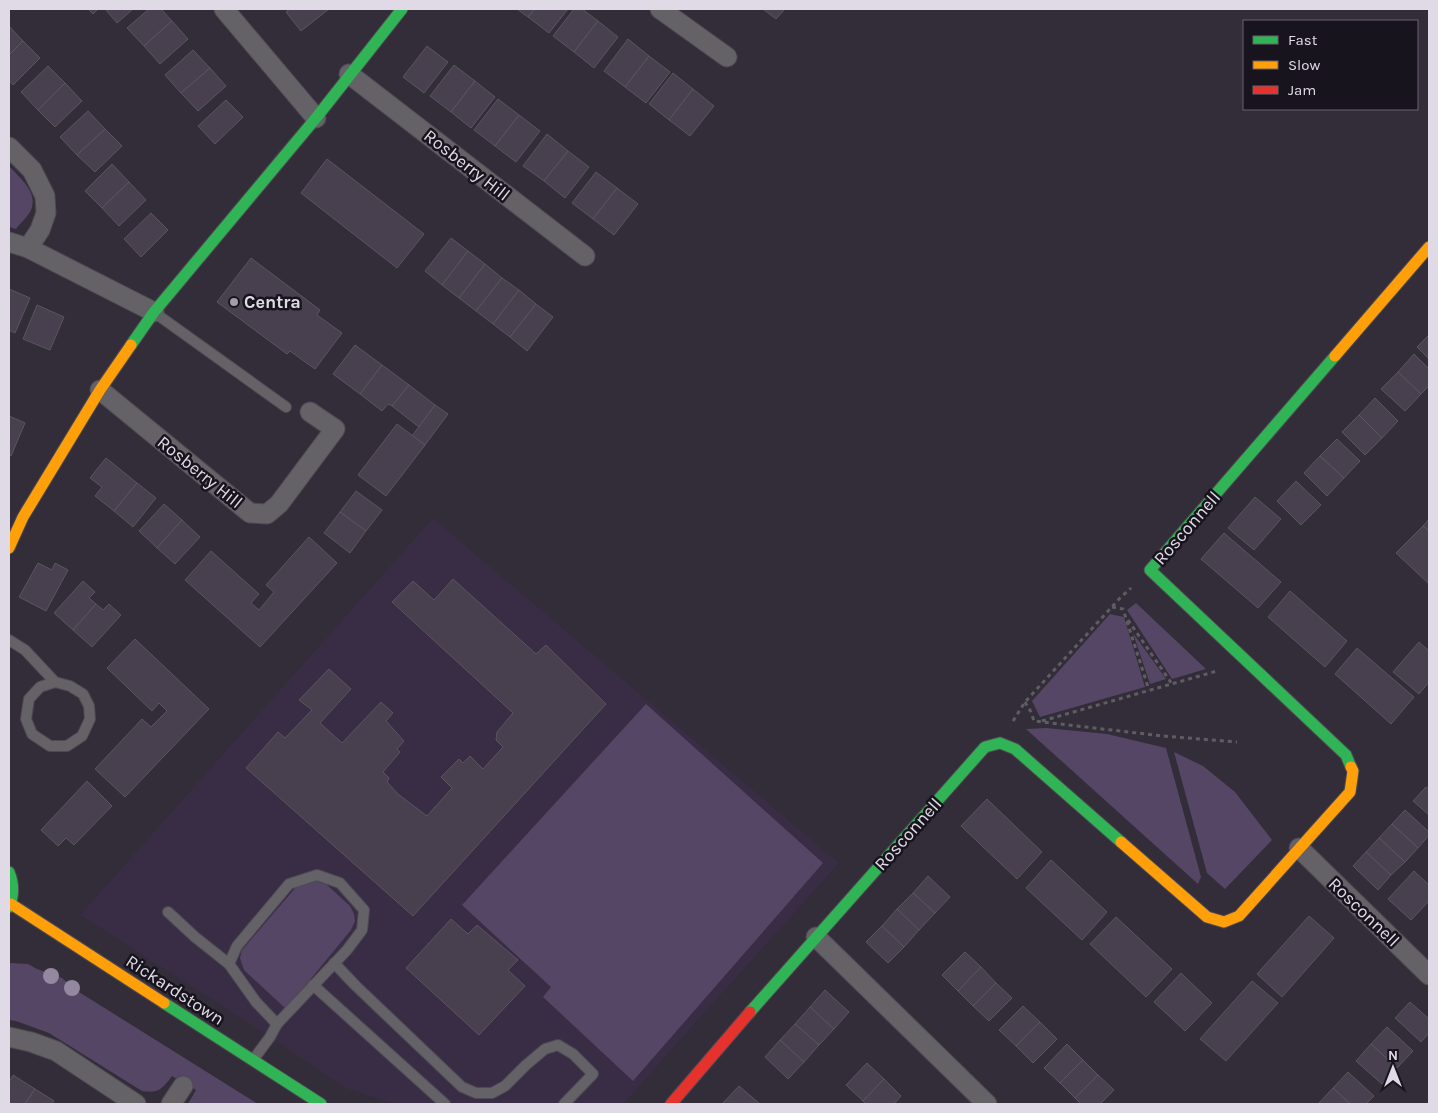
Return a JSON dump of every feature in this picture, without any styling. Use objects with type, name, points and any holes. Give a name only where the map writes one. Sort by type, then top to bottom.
[{"type":"street","points":[[224,9],[316,118]]},
{"type":"street","points":[[9,548],[16,513],[154,312],[316,118],[402,9]]},
{"type":"street","points":[[660,9],[727,57]]},
{"type":"street","name":"Rosberry Hill","points":[[349,74],[585,256]]},
{"type":"street","points":[[9,147],[32,170],[46,196],[46,213],[40,230],[28,248]]},
{"type":"street","points":[[9,242],[28,248],[154,312]]},
{"type":"street","name":"Rosconnell","points":[[671,1104],[985,747],[1000,743],[1015,749],[1207,917],[1224,922],[1239,916],[1350,792],[1353,771],[1346,755],[1150,570],[1422,269],[1429,247]]},
{"type":"street","name":"Rosberry Hill","points":[[100,390],[250,513],[267,514],[279,504],[335,429],[310,412]]},
{"type":"street","name":"Rosconnell","points":[[1299,848],[1429,975]]},
{"type":"street","points":[[9,872],[14,891],[10,905]]},
{"type":"street","name":"Rickardstown","points":[[10,905],[321,1104]]},
{"type":"street","points":[[816,937],[987,1104]]},
{"type":"street","points":[[9,1037],[32,1042],[56,1052],[136,1104]]},
{"type":"street","points":[[171,1104],[183,1086]]},
{"type":"lane","points":[[154,312],[286,407]]},
{"type":"lane","points":[[9,640],[25,650],[56,682],[70,686],[83,694],[89,706],[90,719],[82,736],[67,746],[50,746],[32,734],[26,719],[29,699],[40,687],[56,682]]},
{"type":"lane","points":[[229,964],[237,946],[289,884],[317,875],[340,883],[364,910],[362,930],[347,950],[277,1024],[252,1061]]},
{"type":"lane","points":[[168,912],[195,937],[229,964],[256,1002],[277,1024]]},
{"type":"lane","points":[[334,963],[462,1087],[476,1093],[492,1093],[505,1086],[545,1048],[558,1045],[573,1054],[592,1074],[564,1104]]},
{"type":"lane","points":[[313,985],[446,1104]]},
{"type":"path","points":[[1000,743],[1025,702],[1112,607],[1150,570]]},
{"type":"path","points":[[1112,607],[1123,609],[1149,690]]},
{"type":"path","points":[[1126,616],[1172,684]]},
{"type":"path","points":[[1039,722],[1217,671]]},
{"type":"path","points":[[1025,702],[1034,721],[1039,722],[1237,742]]},
{"type":"shaded area","points":[[9,166],[27,186],[33,204],[28,215],[16,229],[9,227]]},
{"type":"shaded area","points":[[433,518],[839,863],[623,1104],[395,1104],[345,1088],[270,1037],[80,915]]},
{"type":"shaded area","points":[[1136,603],[1206,669],[1172,679],[1127,610]]},
{"type":"shaded area","points":[[1110,614],[1124,617],[1145,687],[1040,717],[1032,701]]},
{"type":"shaded area","points":[[1133,633],[1166,679],[1150,684]]},
{"type":"shaded area","points":[[646,704],[823,863],[633,1081],[543,997],[551,987],[462,905]]},
{"type":"shaded area","points":[[1046,728],[1107,734],[1166,748],[1201,877],[1198,884],[1026,729]]},
{"type":"shaded area","points":[[1174,752],[1203,766],[1235,792],[1272,840],[1225,889],[1207,873]]},
{"type":"shaded area","points":[[313,880],[326,884],[350,906],[355,921],[351,930],[286,1009],[244,970],[240,958],[242,950],[297,886]]},
{"type":"shaded area","points":[[9,963],[28,964],[62,978],[79,992],[258,1104],[188,1104],[196,1090],[172,1076],[157,1091],[142,1091],[49,1033],[9,1020]]},
{"type":"building","points":[[88,9],[98,9],[93,14]]},
{"type":"building","points":[[105,9],[133,9],[117,23]]},
{"type":"building","points":[[149,9],[161,9],[172,21],[144,46],[127,28]]},
{"type":"building","points":[[290,9],[329,9],[301,31],[286,12]]},
{"type":"building","points":[[517,9],[535,9],[528,17]]},
{"type":"building","points":[[535,9],[568,9],[549,33],[528,17]]},
{"type":"building","points":[[574,9],[582,9],[598,21],[574,52],[553,36]]},
{"type":"building","points":[[763,9],[785,9],[776,19]]},
{"type":"building","points":[[172,21],[188,39],[160,64],[144,46]]},
{"type":"building","points":[[598,21],[618,37],[594,68],[574,52]]},
{"type":"building","points":[[9,26],[23,41],[9,55]]},
{"type":"building","points":[[628,39],[649,56],[625,87],[604,71]]},
{"type":"building","points":[[23,41],[40,58],[13,85],[9,80],[9,55]]},
{"type":"building","points":[[427,46],[448,62],[424,93],[403,77]]},
{"type":"building","points":[[193,50],[210,68],[181,93],[165,75]]},
{"type":"building","points":[[649,56],[670,72],[646,103],[625,87]]},
{"type":"building","points":[[454,65],[475,81],[451,112],[430,96]]},
{"type":"building","points":[[48,66],[65,83],[38,110],[21,92]]},
{"type":"building","points":[[210,68],[226,86],[198,111],[181,93]]},
{"type":"building","points":[[673,73],[693,89],[669,120],[649,104]]},
{"type":"building","points":[[475,81],[495,97],[471,128],[451,112]]},
{"type":"building","points":[[65,83],[82,101],[55,127],[38,110]]},
{"type":"building","points":[[693,89],[714,106],[690,136],[669,120]]},
{"type":"building","points":[[498,99],[519,115],[495,146],[474,130]]},
{"type":"building","points":[[226,100],[243,117],[215,144],[198,126]]},
{"type":"building","points":[[88,111],[105,129],[77,155],[60,137]]},
{"type":"building","points":[[519,115],[540,131],[516,162],[495,146]]},
{"type":"building","points":[[105,129],[122,146],[95,172],[77,155]]},
{"type":"building","points":[[547,134],[568,151],[544,181],[523,166]]},
{"type":"building","points":[[568,151],[589,167],[565,198],[544,181]]},
{"type":"building","points":[[327,159],[424,234],[397,268],[301,193]]},
{"type":"building","points":[[112,164],[129,182],[102,208],[85,191]]},
{"type":"building","points":[[596,172],[617,188],[593,219],[572,203]]},
{"type":"building","points":[[129,182],[146,200],[119,226],[102,208]]},
{"type":"building","points":[[617,188],[638,204],[614,235],[593,219]]},
{"type":"building","points":[[151,213],[168,230],[141,257],[124,239]]},
{"type":"building","points":[[451,238],[468,251],[442,285],[425,271]]},
{"type":"building","points":[[468,251],[485,264],[459,298],[442,285]]},
{"type":"building","points":[[251,258],[320,310],[317,315],[342,333],[315,369],[290,351],[287,354],[217,302]]},
{"type":"building","points":[[485,264],[502,278],[476,311],[459,298]]},
{"type":"building","points":[[502,278],[519,290],[493,324],[476,311]]},
{"type":"building","points":[[9,289],[30,298],[15,333],[9,330]]},
{"type":"building","points":[[519,290],[536,304],[510,337],[493,324]]},
{"type":"building","points":[[536,304],[553,317],[527,351],[510,337]]},
{"type":"building","points":[[37,305],[64,317],[50,350],[23,339]]},
{"type":"building","points":[[1429,335],[1429,359],[1417,347]]},
{"type":"building","points":[[355,345],[382,365],[360,394],[333,374]]},
{"type":"building","points":[[1414,354],[1429,369],[1429,386],[1421,394],[1398,372]]},
{"type":"building","points":[[382,365],[409,385],[392,406],[388,404],[382,411],[360,394]]},
{"type":"building","points":[[1398,372],[1421,394],[1405,411],[1381,389]]},
{"type":"building","points":[[409,385],[435,405],[419,427],[392,406]]},
{"type":"building","points":[[1375,398],[1398,421],[1382,438],[1359,415]]},
{"type":"building","points":[[435,405],[448,414],[425,445],[412,436]]},
{"type":"building","points":[[1359,415],[1382,438],[1365,455],[1342,432]]},
{"type":"building","points":[[9,416],[25,423],[11,456],[9,455]]},
{"type":"building","points":[[397,424],[425,445],[386,496],[358,475]]},
{"type":"building","points":[[1337,439],[1360,461],[1344,478],[1320,456]]},
{"type":"building","points":[[1320,456],[1344,478],[1327,496],[1304,473]]},
{"type":"building","points":[[106,458],[137,483],[114,511],[95,496],[102,487],[90,478]]},
{"type":"building","points":[[1296,481],[1321,505],[1301,525],[1277,501]]},
{"type":"building","points":[[137,483],[156,498],[133,527],[114,511]]},
{"type":"building","points":[[356,491],[382,510],[366,531],[340,512]]},
{"type":"building","points":[[1255,497],[1281,519],[1254,550],[1228,528]]},
{"type":"building","points":[[164,504],[182,520],[157,548],[139,531]]},
{"type":"building","points":[[340,512],[366,531],[350,553],[324,533]]},
{"type":"building","points":[[1429,519],[1429,531],[1423,526]]},
{"type":"building","points":[[182,520],[200,537],[175,564],[157,548]]},
{"type":"building","points":[[1423,526],[1429,531],[1428,583],[1396,553]]},
{"type":"building","points":[[1224,533],[1281,582],[1258,608],[1201,559]]},
{"type":"building","points":[[309,537],[337,563],[260,647],[185,580],[211,551],[259,594],[251,603],[259,610],[274,592],[266,585]]},
{"type":"building","points":[[38,563],[52,570],[55,563],[68,570],[46,611],[19,597]]},
{"type":"building","points":[[453,579],[536,654],[546,645],[606,704],[413,916],[246,768],[278,732],[285,738],[312,710],[299,700],[329,669],[351,689],[320,723],[342,743],[381,702],[393,713],[386,721],[404,741],[397,749],[400,752],[383,772],[389,778],[387,782],[398,794],[427,816],[452,788],[441,777],[459,759],[463,763],[470,756],[483,769],[503,747],[496,740],[497,732],[513,713],[392,602],[413,581],[434,600]]},
{"type":"building","points":[[83,581],[95,592],[89,598],[96,604],[73,630],[54,613]]},
{"type":"building","points":[[1290,591],[1347,641],[1325,667],[1268,617]]},
{"type":"building","points":[[96,604],[103,610],[109,604],[121,615],[92,647],[73,630]]},
{"type":"building","points":[[135,639],[209,709],[125,797],[95,769],[142,719],[151,727],[167,711],[159,703],[152,711],[107,668]]},
{"type":"building","points":[[1419,642],[1429,651],[1429,682],[1419,694],[1393,672]]},
{"type":"building","points":[[1357,648],[1414,697],[1391,724],[1335,674]]},
{"type":"building","points":[[87,781],[112,806],[74,845],[66,838],[58,846],[41,830]]},
{"type":"building","points":[[1426,787],[1429,789],[1429,815],[1413,801]]},
{"type":"building","points":[[987,799],[1042,852],[1017,879],[961,826]]},
{"type":"building","points":[[1405,810],[1429,832],[1429,835],[1418,848],[1392,824]]},
{"type":"building","points":[[1392,824],[1418,848],[1405,862],[1379,838]]},
{"type":"building","points":[[1379,838],[1405,862],[1391,875],[1366,852]]},
{"type":"building","points":[[1366,852],[1391,875],[1378,890],[1353,866]]},
{"type":"building","points":[[1051,860],[1107,912],[1082,940],[1026,888]]},
{"type":"building","points":[[1414,871],[1429,885],[1429,901],[1411,920],[1388,899]]},
{"type":"building","points":[[928,876],[950,897],[935,913],[913,893]]},
{"type":"building","points":[[913,893],[935,913],[919,930],[897,909]]},
{"type":"building","points":[[897,909],[919,930],[904,947],[882,926]]},
{"type":"building","points":[[1309,916],[1334,938],[1282,997],[1257,974]]},
{"type":"building","points":[[1116,917],[1172,969],[1146,997],[1090,944]]},
{"type":"building","points":[[451,919],[468,934],[477,925],[518,960],[508,970],[525,986],[479,1035],[406,968]]},
{"type":"building","points":[[882,926],[904,947],[888,963],[866,942]]},
{"type":"building","points":[[965,952],[981,967],[958,991],[942,975]]},
{"type":"building","points":[[981,967],[996,983],[973,1006],[958,991]]},
{"type":"building","points":[[1181,973],[1212,1003],[1185,1031],[1154,1002]]},
{"type":"building","points":[[1252,981],[1278,1003],[1226,1061],[1200,1039]]},
{"type":"building","points":[[996,983],[1012,998],[989,1021],[973,1006]]},
{"type":"building","points":[[825,990],[849,1012],[834,1029],[810,1007]]},
{"type":"building","points":[[1410,1002],[1429,1019],[1429,1033],[1421,1042],[1395,1018]]},
{"type":"building","points":[[1023,1006],[1040,1022],[1016,1046],[999,1030]]},
{"type":"building","points":[[810,1007],[834,1029],[819,1045],[795,1024]]},
{"type":"building","points":[[1040,1022],[1057,1039],[1033,1063],[1016,1046]]},
{"type":"building","points":[[795,1024],[819,1045],[804,1062],[780,1040]]},
{"type":"building","points":[[1387,1027],[1413,1051],[1397,1068],[1371,1044]]},
{"type":"building","points":[[780,1040],[804,1062],[788,1079],[765,1057]]},
{"type":"building","points":[[1067,1044],[1083,1060],[1060,1083],[1044,1068]]},
{"type":"building","points":[[1371,1044],[1397,1068],[1382,1084],[1356,1061]]},
{"type":"building","points":[[1083,1060],[1098,1075],[1075,1098],[1060,1083]]},
{"type":"building","points":[[867,1063],[884,1079],[863,1101],[846,1085]]},
{"type":"building","points":[[1348,1072],[1374,1096],[1366,1104],[1350,1104],[1333,1088]]},
{"type":"building","points":[[13,1075],[35,1089],[25,1104],[9,1104],[9,1082]]},
{"type":"building","points":[[1098,1075],[1114,1090],[1100,1104],[1081,1104],[1075,1098]]},
{"type":"building","points":[[884,1079],[901,1096],[894,1104],[866,1104],[863,1101]]},
{"type":"building","points":[[739,1086],[760,1104],[722,1104]]},
{"type":"building","points":[[1333,1088],[1350,1104],[1318,1104]]},
{"type":"building","points":[[35,1089],[54,1101],[52,1104],[25,1104]]},
{"type":"traffic: fast","points":[[131,345],[154,312],[316,118],[402,9]]},
{"type":"traffic: fast","points":[[1335,356],[1150,570],[1346,755],[1351,767]]},
{"type":"traffic: fast","points":[[750,1012],[985,747],[1000,743],[1015,749],[1121,842]]},
{"type":"traffic: fast","points":[[9,872],[13,890],[9,907]]},
{"type":"traffic: fast","points":[[164,1003],[321,1104]]},
{"type":"traffic: slow","points":[[1335,356],[1429,247]]},
{"type":"traffic: slow","points":[[9,548],[23,517],[100,390],[131,345]]},
{"type":"traffic: slow","points":[[1121,842],[1207,917],[1224,922],[1239,916],[1350,792],[1353,771],[1351,767]]},
{"type":"traffic: slow","points":[[11,904],[164,1003]]},
{"type":"traffic: jam","points":[[671,1104],[750,1012]]},
{"type":"place","name":"Centra","points":[[234,302]]}]
